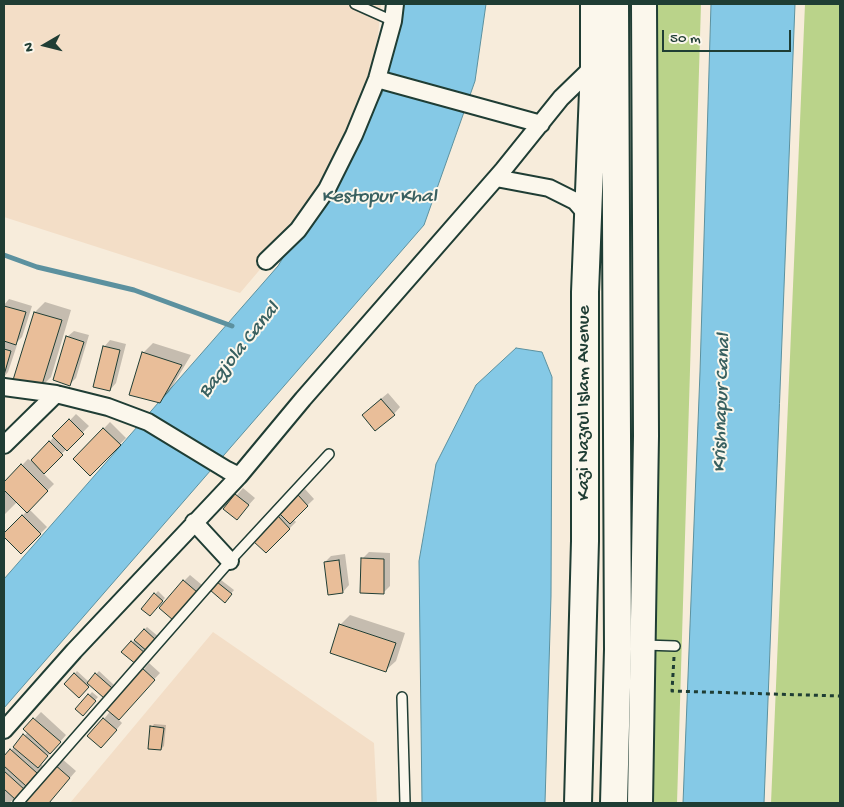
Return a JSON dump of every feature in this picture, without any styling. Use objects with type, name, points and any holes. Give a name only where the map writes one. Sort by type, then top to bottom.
[{"type":"main road","name":"Kazi Nazrul Islam Avenue","points":[[594,4],[604,62],[618,649],[614,803]]},
{"type":"main road","name":"Kazi Nazrul Islam Avenue","points":[[578,803],[585,541],[585,292],[588,216],[604,62],[615,4]]},
{"type":"street","points":[[266,261],[298,230],[327,189],[354,135],[377,79],[393,21],[395,4]]},
{"type":"street","points":[[640,803],[646,436],[644,4]]},
{"type":"street","points":[[4,730],[74,651],[194,522],[233,473],[303,399],[496,178],[561,98],[604,62]]},
{"type":"street","points":[[377,79],[541,124]]},
{"type":"street","points":[[496,178],[549,188],[575,201],[588,216]]},
{"type":"street","points":[[4,387],[56,394],[108,407],[148,422],[233,473]]},
{"type":"street","points":[[4,445],[56,394]]},
{"type":"street","points":[[194,522],[230,561]]},
{"type":"lane","points":[[355,4],[393,21]]},
{"type":"lane","points":[[18,803],[230,561],[329,454]]},
{"type":"lane","points":[[642,645],[675,646]]},
{"type":"lane","points":[[402,698],[405,803]]},
{"type":"path","points":[[675,646],[672,692],[840,696]]},
{"type":"shaded area","points":[[4,4],[381,4],[374,79],[314,206],[240,293],[4,217]]},
{"type":"shaded area","points":[[213,632],[374,743],[377,803],[70,803]]},
{"type":"green space","points":[[645,4],[701,4],[677,803],[637,803]]},
{"type":"green space","points":[[805,4],[840,4],[840,803],[771,803]]},
{"type":"water","name":"Kestopur Khal","points":[[391,4],[486,4],[475,81],[424,225],[4,708],[4,579],[278,266],[382,94]]},
{"type":"water","name":"Krishnapur Canal","points":[[711,4],[795,4],[764,803],[683,803],[700,372]]},
{"type":"water","points":[[516,348],[542,352],[552,377],[551,596],[545,803],[422,803],[419,561],[436,464],[476,385]]},
{"type":"building","points":[[4,306],[26,312],[16,345],[4,341]]},
{"type":"building","points":[[34,312],[62,320],[41,388],[13,380]]},
{"type":"building","points":[[66,336],[84,342],[70,386],[53,380]]},
{"type":"building","points":[[103,346],[120,350],[110,391],[93,387]]},
{"type":"building","points":[[4,349],[11,351],[4,375]]},
{"type":"building","points":[[142,352],[182,365],[160,403],[129,395]]},
{"type":"building","points":[[381,399],[395,415],[375,431],[362,415]]},
{"type":"building","points":[[69,419],[84,434],[67,451],[52,436]]},
{"type":"building","points":[[103,428],[121,445],[90,476],[73,459]]},
{"type":"building","points":[[49,441],[63,455],[44,474],[31,460]]},
{"type":"building","points":[[21,464],[48,491],[27,513],[4,490],[4,482]]},
{"type":"building","points":[[235,494],[249,505],[237,520],[223,509]]},
{"type":"building","points":[[298,495],[308,506],[290,524],[279,513]]},
{"type":"building","points":[[22,515],[41,534],[21,554],[4,537],[4,533]]},
{"type":"building","points":[[278,516],[290,529],[266,553],[253,541]]},
{"type":"building","points":[[361,558],[384,559],[384,594],[360,593]]},
{"type":"building","points":[[339,560],[343,593],[328,595],[324,562]]},
{"type":"building","points":[[183,580],[197,592],[173,620],[159,608]]},
{"type":"building","points":[[217,582],[232,594],[225,603],[210,590]]},
{"type":"building","points":[[154,593],[163,601],[150,616],[141,609]]},
{"type":"building","points":[[339,624],[396,643],[386,672],[330,653]]},
{"type":"building","points":[[144,629],[157,641],[148,652],[134,640]]},
{"type":"building","points":[[131,641],[146,654],[137,665],[121,652]]},
{"type":"building","points":[[142,668],[155,680],[119,720],[106,709]]},
{"type":"building","points":[[74,673],[89,687],[79,698],[64,684]]},
{"type":"building","points":[[95,673],[112,688],[104,698],[87,683]]},
{"type":"building","points":[[88,694],[96,701],[83,716],[75,709]]},
{"type":"building","points":[[33,718],[61,742],[50,754],[23,729]]},
{"type":"building","points":[[103,718],[117,730],[101,748],[87,736]]},
{"type":"building","points":[[150,726],[164,728],[161,750],[148,749]]},
{"type":"building","points":[[23,734],[48,756],[38,768],[13,747]]},
{"type":"building","points":[[10,749],[37,773],[26,786],[4,766],[4,756]]},
{"type":"building","points":[[54,764],[70,778],[49,803],[19,803]]},
{"type":"building","points":[[4,771],[25,790],[16,800],[4,789]]},
{"type":"waterway","name":"Bagjola Canal","points":[[4,255],[37,267],[134,290],[232,326]]}]
